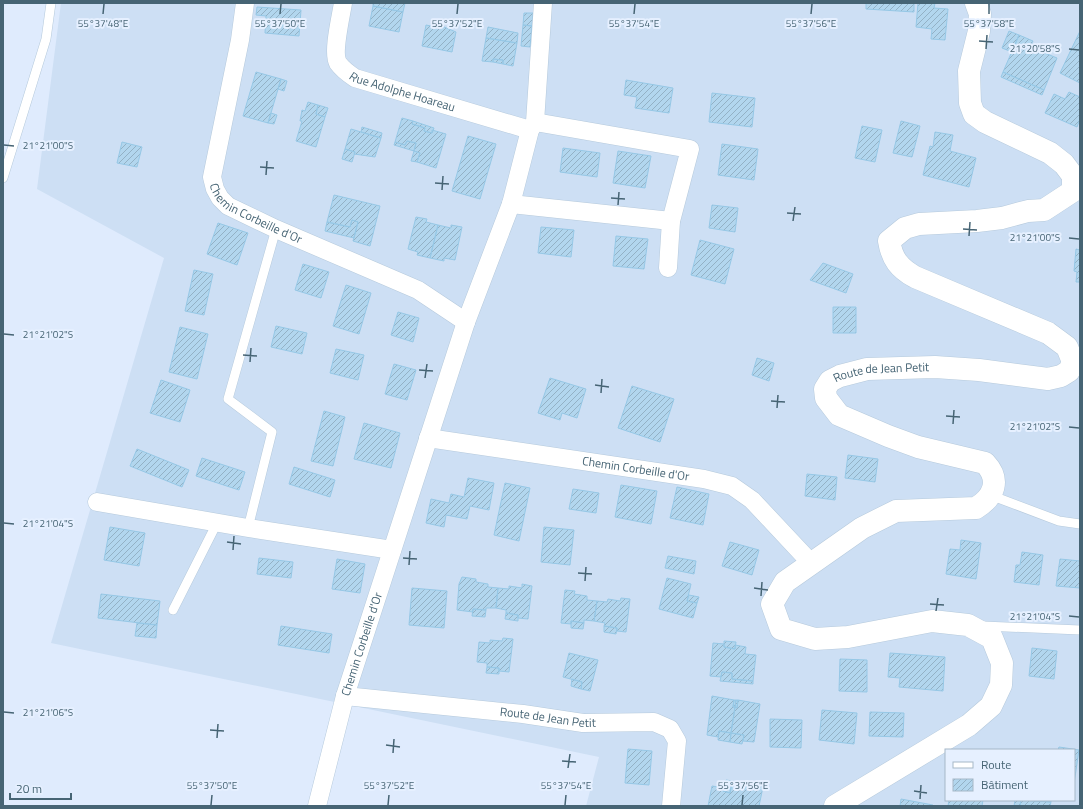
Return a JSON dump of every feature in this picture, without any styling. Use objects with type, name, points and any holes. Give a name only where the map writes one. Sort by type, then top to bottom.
[{"type":"street","name":"Chemin Corbeille d'Or","points":[[245,3],[240,40],[212,176],[215,189],[220,198],[228,206],[276,229],[418,290],[466,322]]},
{"type":"street","name":"Rue Adolphe Hoareau","points":[[342,3],[336,54],[338,62],[344,70],[355,78],[532,126],[690,149],[670,221]]},
{"type":"street","name":"Chemin Corbeille d'Or","points":[[317,806],[345,696],[428,438],[466,322],[511,204],[532,126],[543,3]]},
{"type":"street","name":"Route de Jean Petit","points":[[976,3],[980,14],[979,31],[969,71],[970,103],[974,114],[985,122],[1050,153],[1077,176],[1073,191],[1044,210],[1028,211],[1002,218],[919,224],[905,228],[889,241],[892,254],[897,264],[905,272],[1048,333],[1067,347],[1073,362],[1069,371],[1061,376],[1048,379],[980,370],[935,367],[867,369],[840,376],[830,381],[826,389],[826,398],[839,414],[888,436],[918,447],[985,463],[995,478],[990,495]]},
{"type":"street","points":[[511,204],[670,221],[668,268]]},
{"type":"street","name":"Chemin Corbeille d'Or","points":[[428,438],[704,479],[732,486],[752,500],[811,564]]},
{"type":"street","points":[[835,806],[969,725],[991,706],[1001,685],[1002,662],[992,638],[968,626],[932,621],[848,637],[815,639],[781,629],[772,604],[785,582],[862,528],[896,511],[976,508],[985,503],[990,495]]},
{"type":"street","points":[[97,502],[217,523],[392,550]]},
{"type":"street","name":"Route de Jean Petit","points":[[345,696],[524,714],[583,723],[654,722],[670,729],[677,741],[671,806]]},
{"type":"lane","points":[[3,178],[46,38],[51,3]]},
{"type":"lane","points":[[248,528],[272,432],[228,400],[276,229]]},
{"type":"lane","points":[[990,495],[1059,521],[1080,524]]},
{"type":"lane","points":[[173,610],[217,523]]},
{"type":"lane","points":[[968,626],[1080,630]]},
{"type":"shaded area","points":[[61,3],[1080,3],[1080,806],[586,806],[599,757],[51,643],[164,258],[37,189]]},
{"type":"building","points":[[373,3],[405,3],[403,12],[373,6]]},
{"type":"building","points":[[866,3],[914,3],[914,12],[866,9]]},
{"type":"building","points":[[918,3],[935,3],[934,8],[948,9],[945,40],[931,39],[932,29],[916,27]]},
{"type":"building","points":[[373,6],[403,12],[399,32],[369,26]]},
{"type":"building","points":[[257,7],[301,10],[299,36],[265,33],[266,16],[256,15]]},
{"type":"building","points":[[524,13],[533,13],[532,26],[523,25]]},
{"type":"building","points":[[437,24],[456,32],[452,52],[422,46],[426,25],[436,27]]},
{"type":"building","points":[[523,25],[532,26],[530,47],[521,46]]},
{"type":"building","points":[[488,27],[518,33],[517,43],[486,38]]},
{"type":"building","points":[[1009,31],[1019,35],[1012,52],[1002,48]]},
{"type":"building","points":[[1080,31],[1080,83],[1060,73]]},
{"type":"building","points":[[1019,35],[1033,41],[1030,47],[1057,58],[1044,90],[1003,72]]},
{"type":"building","points":[[486,38],[517,43],[513,66],[503,64],[503,60],[493,59],[493,62],[482,61]]},
{"type":"building","points":[[493,59],[503,60],[503,64],[493,62]]},
{"type":"building","points":[[256,72],[281,79],[268,123],[243,116]]},
{"type":"building","points":[[1003,72],[1044,90],[1042,95],[1001,77]]},
{"type":"building","points":[[281,79],[287,81],[284,91],[278,89]]},
{"type":"building","points":[[626,80],[673,88],[669,113],[635,108],[637,97],[624,95]]},
{"type":"building","points":[[1069,92],[1080,97],[1080,119],[1077,127],[1045,113],[1054,94],[1065,99]]},
{"type":"building","points":[[712,93],[755,98],[752,127],[709,122]]},
{"type":"building","points":[[308,102],[318,105],[316,114],[325,117],[316,147],[296,141],[302,121],[300,121],[302,110],[305,111]]},
{"type":"building","points":[[318,105],[328,108],[325,117],[316,114]]},
{"type":"building","points":[[271,113],[277,115],[274,124],[268,123]]},
{"type":"building","points":[[402,118],[413,121],[412,124],[425,128],[424,131],[432,133],[432,130],[446,134],[436,168],[417,162],[420,153],[414,151],[416,143],[407,141],[405,145],[395,142]]},
{"type":"building","points":[[413,121],[434,128],[432,133],[424,131],[425,128],[412,124]]},
{"type":"building","points":[[901,121],[920,126],[912,157],[893,153]]},
{"type":"building","points":[[862,126],[882,130],[875,162],[855,158]]},
{"type":"building","points":[[362,127],[382,133],[381,138],[361,132]]},
{"type":"building","points":[[351,129],[381,138],[375,157],[354,154],[355,152],[345,149]]},
{"type":"building","points":[[935,132],[953,135],[950,151],[976,158],[969,187],[923,175],[930,146],[933,147]]},
{"type":"building","points":[[468,136],[496,144],[480,199],[452,191]]},
{"type":"building","points":[[407,141],[416,143],[414,151],[394,145],[395,142],[405,145]]},
{"type":"building","points":[[122,142],[142,147],[137,167],[117,163]]},
{"type":"building","points":[[722,144],[758,149],[754,180],[718,175]]},
{"type":"building","points":[[563,148],[600,153],[597,177],[560,172]]},
{"type":"building","points":[[345,149],[355,152],[352,162],[342,159]]},
{"type":"building","points":[[414,151],[420,153],[417,162],[411,161]]},
{"type":"building","points":[[618,151],[651,156],[645,188],[613,183]]},
{"type":"building","points":[[334,195],[380,206],[370,246],[353,241],[358,222],[352,220],[350,227],[327,222]]},
{"type":"building","points":[[712,205],[738,208],[735,232],[709,228]]},
{"type":"building","points":[[416,217],[427,219],[426,222],[438,225],[430,258],[417,255],[418,252],[408,249]]},
{"type":"building","points":[[352,220],[358,222],[354,238],[325,231],[327,222],[350,227]]},
{"type":"building","points":[[218,223],[248,233],[237,265],[207,254]]},
{"type":"building","points":[[438,225],[451,228],[451,225],[462,227],[455,260],[444,258],[444,261],[430,258]]},
{"type":"building","points":[[541,227],[574,230],[571,257],[538,253]]},
{"type":"building","points":[[616,236],[648,239],[644,269],[613,266]]},
{"type":"building","points":[[700,240],[734,249],[725,284],[691,275]]},
{"type":"building","points":[[1076,249],[1080,250],[1080,282],[1076,282],[1077,272],[1074,271]]},
{"type":"building","points":[[823,263],[853,274],[846,293],[810,280]]},
{"type":"building","points":[[303,264],[329,272],[321,298],[295,290]]},
{"type":"building","points":[[194,270],[213,274],[204,315],[185,311]]},
{"type":"building","points":[[346,285],[371,293],[359,334],[333,326]]},
{"type":"building","points":[[833,307],[856,307],[856,333],[833,333]]},
{"type":"building","points":[[398,312],[419,318],[413,342],[391,335]]},
{"type":"building","points":[[276,326],[307,333],[302,354],[271,347]]},
{"type":"building","points":[[180,327],[208,334],[197,379],[169,372]]},
{"type":"building","points":[[336,349],[364,355],[358,380],[330,373]]},
{"type":"building","points":[[757,358],[774,363],[769,381],[752,375]]},
{"type":"building","points":[[394,364],[416,370],[407,400],[385,394]]},
{"type":"building","points":[[550,378],[586,389],[577,418],[562,413],[560,420],[538,413]]},
{"type":"building","points":[[161,380],[190,390],[180,422],[150,413]]},
{"type":"building","points":[[632,386],[674,399],[660,442],[618,428]]},
{"type":"building","points":[[324,411],[345,417],[333,466],[311,461]]},
{"type":"building","points":[[364,423],[400,433],[391,468],[354,459]]},
{"type":"building","points":[[137,449],[189,470],[182,487],[130,466]]},
{"type":"building","points":[[848,455],[878,459],[875,482],[845,478]]},
{"type":"building","points":[[202,458],[245,472],[239,490],[196,476]]},
{"type":"building","points":[[294,467],[335,480],[330,497],[289,484]]},
{"type":"building","points":[[807,474],[837,477],[835,500],[805,496]]},
{"type":"building","points":[[468,478],[494,483],[489,510],[470,506],[467,519],[446,515],[444,527],[426,523],[431,499],[449,503],[451,494],[464,497]]},
{"type":"building","points":[[505,483],[530,488],[519,541],[494,535]]},
{"type":"building","points":[[621,485],[657,491],[651,524],[615,517]]},
{"type":"building","points":[[677,487],[709,494],[703,525],[670,518]]},
{"type":"building","points":[[573,489],[599,493],[596,513],[569,509]]},
{"type":"building","points":[[110,527],[145,533],[139,566],[104,560]]},
{"type":"building","points":[[544,527],[574,530],[570,565],[541,562]]},
{"type":"building","points":[[961,540],[981,543],[976,579],[946,574],[950,549],[960,550]]},
{"type":"building","points":[[730,542],[759,550],[752,575],[722,566]]},
{"type":"building","points":[[1022,552],[1043,555],[1039,585],[1014,582],[1016,565],[1020,565]]},
{"type":"building","points":[[668,556],[696,561],[694,574],[665,568]]},
{"type":"building","points":[[259,558],[293,562],[291,578],[257,574]]},
{"type":"building","points":[[337,559],[365,564],[360,593],[332,589]]},
{"type":"building","points":[[1060,559],[1080,561],[1080,588],[1056,586]]},
{"type":"building","points":[[462,577],[476,579],[476,582],[488,584],[488,587],[498,588],[496,608],[486,608],[486,610],[473,609],[473,612],[457,610],[459,584]]},
{"type":"building","points":[[667,578],[691,584],[687,601],[697,603],[693,618],[659,609]]},
{"type":"building","points":[[522,584],[532,586],[528,619],[518,618],[518,615],[506,613],[506,610],[496,608],[498,588],[509,589],[509,586],[522,588]]},
{"type":"building","points":[[412,588],[447,591],[444,628],[409,625]]},
{"type":"building","points":[[565,590],[575,591],[574,594],[587,596],[587,600],[597,601],[594,621],[584,620],[584,623],[571,621],[571,624],[561,623]]},
{"type":"building","points":[[101,594],[160,601],[157,625],[98,618]]},
{"type":"building","points":[[689,595],[699,597],[697,603],[687,601]]},
{"type":"building","points":[[621,598],[630,599],[626,632],[617,631],[617,628],[604,626],[605,623],[594,621],[597,601],[607,602],[608,599],[620,601]]},
{"type":"building","points":[[473,609],[486,610],[485,617],[472,616]]},
{"type":"building","points":[[506,613],[518,615],[518,621],[505,619]]},
{"type":"building","points":[[571,621],[584,623],[583,629],[571,628]]},
{"type":"building","points":[[137,623],[157,625],[156,638],[135,636]]},
{"type":"building","points":[[281,626],[332,634],[329,653],[278,645]]},
{"type":"building","points":[[604,626],[617,628],[616,634],[604,632]]},
{"type":"building","points":[[503,638],[513,639],[509,672],[499,671],[499,668],[487,667],[487,663],[477,662],[479,642],[490,643],[490,640],[502,641]]},
{"type":"building","points":[[724,641],[736,642],[735,649],[724,647]]},
{"type":"building","points":[[713,643],[724,644],[724,647],[735,649],[735,645],[746,647],[745,654],[756,655],[753,681],[732,679],[732,673],[722,672],[721,677],[710,676]]},
{"type":"building","points":[[1032,648],[1057,651],[1054,679],[1029,676]]},
{"type":"building","points":[[569,653],[598,660],[590,691],[581,689],[582,682],[563,677]]},
{"type":"building","points":[[890,653],[945,657],[943,691],[899,687],[900,678],[888,677]]},
{"type":"building","points":[[840,659],[867,660],[867,692],[839,691]]},
{"type":"building","points":[[487,667],[499,668],[499,674],[486,673]]},
{"type":"building","points":[[722,672],[732,673],[732,679],[753,681],[753,684],[720,681]]},
{"type":"building","points":[[572,679],[582,682],[581,689],[571,686]]},
{"type":"building","points":[[712,696],[734,700],[733,707],[735,707],[731,733],[719,731],[718,737],[707,735]]},
{"type":"building","points":[[734,700],[736,700],[735,707],[733,707]]},
{"type":"building","points":[[736,700],[738,700],[737,708],[735,707]]},
{"type":"building","points":[[738,700],[760,704],[754,742],[743,741],[744,735],[731,733],[735,707],[737,708]]},
{"type":"building","points":[[822,710],[857,713],[854,744],[819,740]]},
{"type":"building","points":[[870,712],[904,713],[903,737],[869,736]]},
{"type":"building","points":[[770,719],[802,720],[801,748],[770,747]]},
{"type":"building","points":[[719,731],[731,733],[730,742],[718,740]]},
{"type":"building","points":[[731,733],[744,735],[742,744],[730,742]]},
{"type":"building","points":[[1059,747],[1072,749],[1058,749]]},
{"type":"building","points":[[628,749],[652,751],[649,785],[625,783]]},
{"type":"building","points":[[1075,749],[1079,750],[1075,777]]},
{"type":"building","points":[[726,780],[732,781],[730,793],[723,791]]},
{"type":"building","points":[[732,781],[763,787],[759,806],[708,806],[712,786],[724,788],[723,791],[730,793]]},
{"type":"building","points":[[901,799],[933,805],[933,806],[900,806]]},
{"type":"building","points":[[949,801],[983,801],[982,806],[948,806]]},
{"type":"building","points":[[1015,801],[1021,801],[1020,806],[1014,806]]},
{"type":"building","points":[[1021,801],[1051,802],[1050,806],[1020,806]]}]
